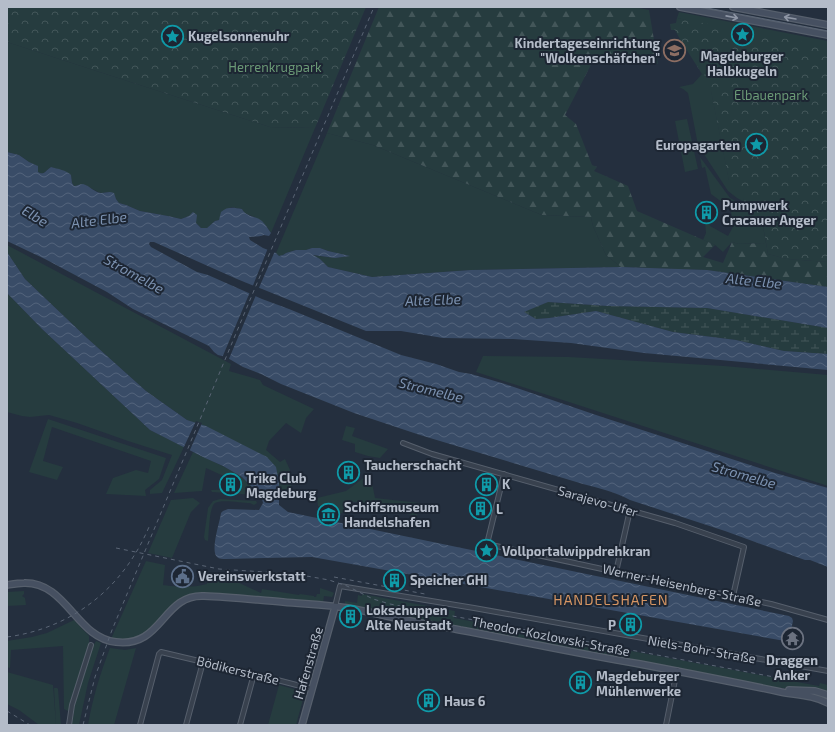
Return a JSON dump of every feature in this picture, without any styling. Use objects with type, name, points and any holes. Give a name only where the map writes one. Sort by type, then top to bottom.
[{"type":"main road","points":[[680,7],[828,35]]},
{"type":"main road","points":[[733,7],[828,25]]},
{"type":"main road","name":"Theodor-Kozlowski-Straße","points":[[7,585],[20,583],[40,585],[62,600],[82,624],[90,631],[102,639],[122,643],[133,642],[149,634],[177,604],[185,599],[194,596],[221,597],[348,608],[393,618],[677,670],[815,698],[828,703]]},
{"type":"main road","name":"Hafenstraße","points":[[302,725],[335,607]]},
{"type":"main road","name":"Theodor-Kozlowski-Straße","points":[[772,690],[812,690],[828,695]]},
{"type":"street","name":"Sarajevo-Ufer","points":[[403,443],[432,454],[675,523],[744,547],[733,596]]},
{"type":"street","name":"Werner-Heisenberg-Straße","points":[[504,474],[487,544],[776,605],[828,620]]},
{"type":"street","points":[[616,572],[630,510]]},
{"type":"street","name":"Niels-Bohr-Straße","points":[[335,607],[340,586],[474,608],[828,671]]},
{"type":"street","points":[[69,725],[72,705],[91,645]]},
{"type":"street","name":"Bödikerstraße","points":[[140,725],[160,652],[312,689]]},
{"type":"street","points":[[186,725],[204,662]]},
{"type":"street","points":[[666,725],[677,670]]},
{"type":"street","points":[[240,725],[254,674]]},
{"type":"green space","name":"Herrenkrugpark","points":[[7,7],[366,7],[315,128],[270,127],[7,42]]},
{"type":"green space","points":[[379,7],[634,7],[649,10],[658,64],[638,55],[625,55],[620,53],[619,58],[594,59],[565,115],[576,124],[592,165],[597,167],[594,171],[628,186],[637,211],[715,245],[703,257],[723,263],[732,242],[738,244],[766,243],[768,254],[787,259],[828,262],[828,287],[707,270],[621,267],[606,255],[593,226],[591,217],[542,215],[373,145],[327,133]]},
{"type":"green space","points":[[679,12],[828,41],[828,55],[677,18]]},
{"type":"green space","name":"Elbauenpark","points":[[677,18],[828,47],[828,262],[787,259],[768,254],[762,220],[740,210],[744,202],[739,179],[729,181],[711,91],[707,90],[703,79],[705,76],[702,74],[675,30],[671,30],[670,24],[676,23]]},
{"type":"green space","points":[[7,42],[270,127],[315,128],[271,233],[265,224],[246,214],[242,209],[231,207],[219,220],[215,221],[207,228],[201,228],[189,216],[181,219],[140,211],[119,203],[114,196],[108,192],[98,192],[85,185],[74,186],[71,175],[63,171],[51,167],[43,173],[40,173],[38,172],[37,166],[19,155],[7,152]]},
{"type":"green space","points":[[702,74],[705,76],[711,90],[729,180],[742,178],[744,202],[728,191],[698,145],[688,93],[679,87],[693,84]]},
{"type":"green space","points":[[687,119],[698,169],[685,172],[675,121]]},
{"type":"green space","points":[[327,133],[373,145],[542,215],[591,217],[593,226],[606,255],[621,267],[471,270],[372,277],[328,267],[320,259],[311,255],[335,258],[349,256],[320,248],[296,250],[279,256],[276,253]]},
{"type":"green space","points":[[700,157],[730,198],[743,205],[741,210],[762,220],[766,243],[738,244],[732,242],[723,252],[715,245],[703,240],[706,233],[705,222],[709,222],[710,226],[728,236],[734,225],[730,208],[711,194],[705,167],[702,168]]},
{"type":"green space","points":[[7,245],[231,364],[229,371],[260,380],[263,385],[314,409],[306,418],[301,433],[286,423],[269,441],[266,450],[280,462],[285,459],[290,470],[292,493],[286,496],[279,495],[279,482],[206,427],[187,420],[146,391],[25,279],[7,252]]},
{"type":"green space","points":[[7,293],[42,329],[150,430],[184,447],[162,493],[150,494],[150,490],[162,480],[172,455],[49,415],[30,417],[7,412]]},
{"type":"green space","points":[[548,302],[608,306],[707,308],[828,328],[828,354],[784,351],[736,340],[673,332],[596,311],[536,319],[523,312]]},
{"type":"green space","points":[[483,356],[569,357],[724,366],[828,375],[828,486],[476,372]]},
{"type":"green space","points":[[48,419],[166,458],[159,479],[145,490],[146,496],[106,494],[113,478],[136,470],[148,473],[151,461],[52,427],[43,461],[63,467],[57,480],[29,472]]},
{"type":"green space","points":[[346,426],[355,428],[352,436],[388,449],[380,458],[355,452],[355,444],[342,440]]},
{"type":"green space","points":[[193,452],[219,464],[244,479],[252,485],[258,493],[247,492],[247,494],[255,495],[212,492],[211,490],[234,489],[235,485],[239,483],[206,468],[202,491],[174,493]]},
{"type":"green space","points":[[370,473],[375,498],[420,503],[417,516],[391,511],[362,502],[352,502],[351,508],[340,514],[318,506],[317,498],[346,491]]},
{"type":"green space","points":[[193,498],[200,503],[191,512],[172,558],[148,553],[171,500]]},
{"type":"green space","points":[[220,499],[256,501],[257,503],[254,505],[250,503],[222,501],[215,503],[210,515],[208,541],[205,540],[204,537],[208,508],[213,501]]},
{"type":"green space","points":[[146,561],[165,565],[163,585],[185,587],[207,584],[207,577],[235,579],[237,582],[261,593],[262,589],[316,597],[317,594],[320,594],[320,588],[334,593],[332,597],[324,596],[323,603],[203,593],[190,595],[172,606],[158,622],[141,636],[130,640],[111,639]]},
{"type":"green space","points":[[24,591],[22,596],[25,598],[26,605],[7,606],[7,592]]},
{"type":"green space","points":[[362,594],[455,611],[454,618],[819,686],[820,683],[828,685],[828,693],[815,688],[778,688],[685,669],[655,665],[517,639],[460,626],[411,619],[345,605],[345,601],[357,603],[358,595],[362,596]]},
{"type":"green space","points":[[74,620],[89,636],[89,647],[92,648],[96,641],[101,643],[88,683],[79,725],[71,725],[74,714],[64,709],[63,646],[11,650],[10,668],[7,667],[7,641],[47,633]]},
{"type":"green space","points":[[478,636],[666,672],[665,673]]},
{"type":"green space","points":[[110,648],[125,650],[136,648],[114,725],[88,725],[97,686]]},
{"type":"green space","points":[[7,672],[53,685],[56,725],[39,725],[19,710],[7,704]]},
{"type":"green space","points":[[279,685],[305,692],[296,725],[268,725]]},
{"type":"green space","points":[[54,688],[58,689],[61,725],[56,724]]},
{"type":"water","points":[[7,152],[19,155],[38,166],[38,172],[40,173],[43,173],[51,167],[69,173],[74,186],[83,184],[101,193],[114,193],[119,203],[140,211],[181,219],[189,216],[193,212],[197,215],[196,223],[201,228],[207,228],[215,221],[219,220],[221,212],[226,209],[242,209],[246,214],[260,219],[271,233],[269,236],[264,235],[249,237],[250,240],[263,248],[276,253],[279,256],[296,250],[320,248],[350,256],[335,258],[313,255],[320,259],[328,267],[372,277],[471,270],[621,267],[707,270],[828,287],[828,328],[707,308],[608,306],[548,302],[524,312],[536,319],[596,311],[673,332],[736,340],[784,351],[828,354],[828,370],[644,353],[571,343],[513,339],[443,338],[401,331],[366,331],[237,279],[154,242],[150,242],[149,244],[151,247],[197,272],[208,275],[262,299],[401,355],[505,384],[775,473],[828,488],[828,567],[630,500],[607,490],[420,435],[354,413],[281,384],[243,367],[226,357],[218,355],[209,346],[133,309],[107,292],[45,259],[7,241]]},
{"type":"water","points":[[7,252],[25,279],[146,391],[187,420],[206,426],[267,457],[276,467],[279,482],[279,505],[288,512],[789,616],[793,621],[789,639],[785,641],[312,557],[221,559],[217,557],[215,553],[215,542],[221,513],[228,509],[259,510],[263,503],[261,495],[242,477],[150,430],[42,329],[7,293]]},
{"type":"pier","points":[[268,248],[275,251],[258,290],[252,288]]},
{"type":"pier","points":[[250,292],[256,295],[228,361],[222,358]]},
{"type":"pier","points":[[196,421],[202,423],[189,452],[183,449]]},
{"type":"tram line","points":[[702,7],[828,31]]},
{"type":"railway","points":[[83,725],[95,677],[112,630],[374,7]]},
{"type":"railway","points":[[7,637],[31,632],[53,625],[93,602],[125,569],[138,549],[149,527]]},
{"type":"railway","points":[[116,548],[219,569],[280,573]]},
{"type":"railway","points":[[275,573],[301,575],[329,580],[347,586],[373,599],[390,604],[790,680]]},
{"type":"railway","points":[[334,577],[425,594]]},
{"type":"railway","points":[[7,711],[30,725]]},
{"type":"place","name":"Magdeburger Halbkugeln","points":[[742,34]]},
{"type":"place","name":"Kugelsonnenuhr","points":[[172,36]]},
{"type":"place","name":"Kindertageseinrichtung \"Wolkenschäfchen\"","points":[[675,50]]},
{"type":"place","name":"Europagarten","points":[[756,145]]},
{"type":"place","name":"Pumpwerk Cracauer Anger","points":[[706,212]]},
{"type":"place","name":"Taucherschacht II","points":[[348,472]]},
{"type":"place","name":"K","points":[[486,484]]},
{"type":"place","name":"Trike Club Magdeburg","points":[[230,485]]},
{"type":"place","name":"L","points":[[481,509]]},
{"type":"place","name":"Schiffsmuseum Handelshafen","points":[[328,514]]},
{"type":"place","name":"Vollportalwippdrehkran","points":[[487,551]]},
{"type":"place","name":"Vereinswerkstatt","points":[[182,576]]},
{"type":"place","name":"Speicher GHI","points":[[395,580]]},
{"type":"place","name":"Lokschuppen Alte Neustadt","points":[[350,617]]},
{"type":"place","name":"P","points":[[631,625]]},
{"type":"place","name":"Draggen Anker","points":[[792,638]]},
{"type":"place","name":"Magdeburger Mühlenwerke","points":[[580,683]]},
{"type":"place","name":"Haus 6","points":[[429,701]]},
{"type":"district","name":"HANDELSHAFEN","points":[[611,600]]},
{"type":"water label","name":"Elbe","points":[[35,216]]},
{"type":"water label","name":"Alte Elbe","points":[[99,220]]},
{"type":"water label","name":"Stromelbe","points":[[134,274]]},
{"type":"water label","name":"Alte Elbe","points":[[754,281]]},
{"type":"water label","name":"Alte Elbe","points":[[433,300]]},
{"type":"water label","name":"Stromelbe","points":[[431,390]]},
{"type":"water label","name":"Stromelbe","points":[[744,475]]}]
